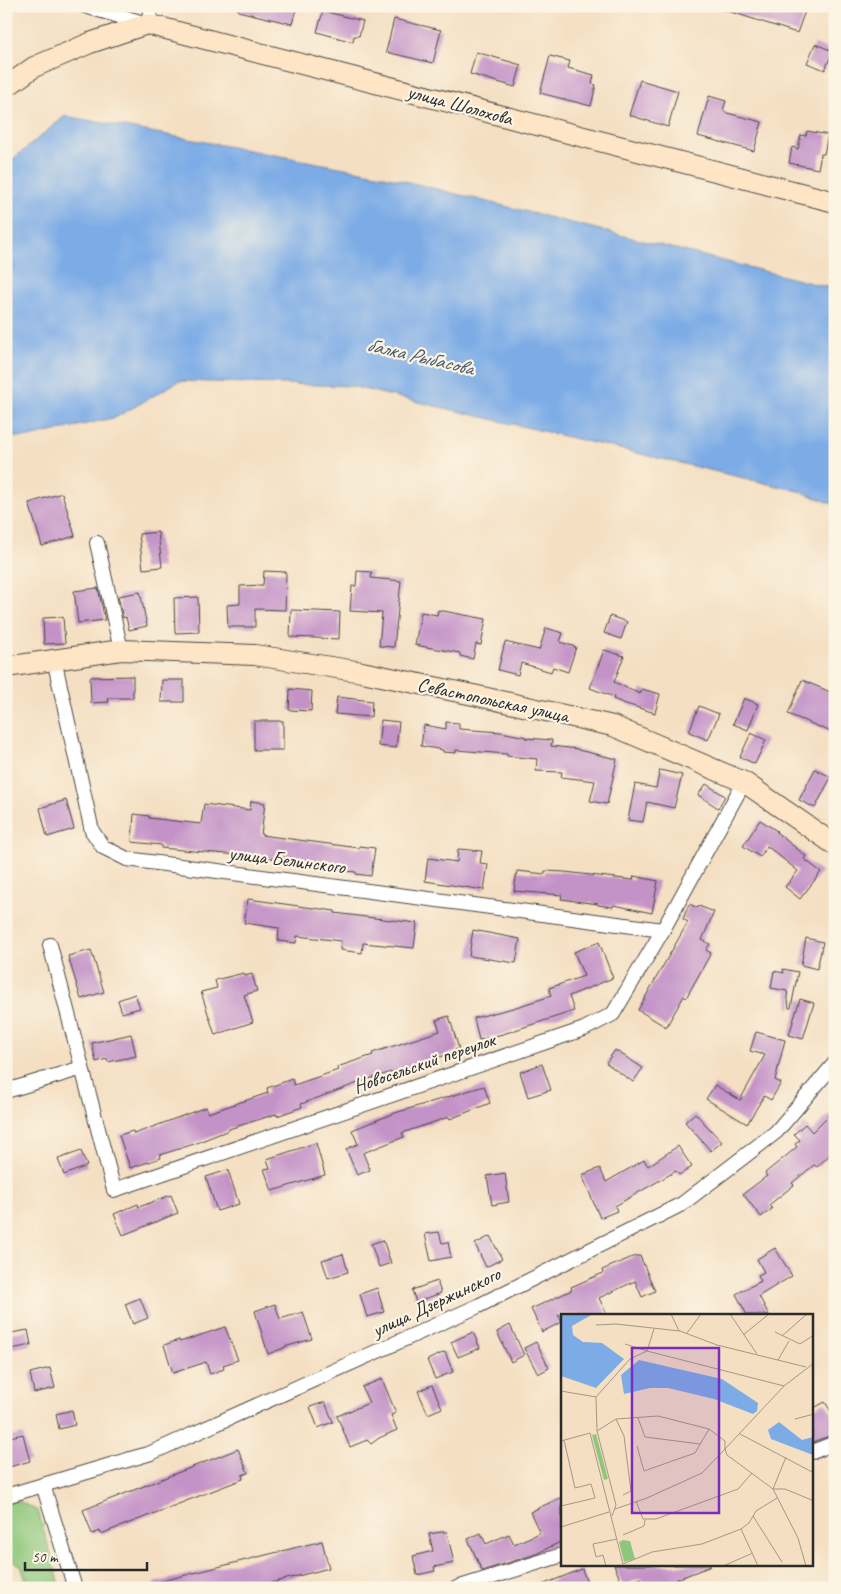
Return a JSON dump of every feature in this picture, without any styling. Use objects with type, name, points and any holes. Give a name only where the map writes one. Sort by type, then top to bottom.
[{"type":"main road","points":[[6,87],[34,67],[150,15]]},
{"type":"main road","name":"улица Шолохова","points":[[150,15],[212,40],[835,202]]},
{"type":"main road","name":"Севастопольская улица","points":[[6,667],[121,650],[256,655],[362,672],[478,696],[613,726],[744,782],[835,845]]},
{"type":"street","name":"улица Шолохова","points":[[85,6],[150,15]]},
{"type":"street","points":[[98,543],[121,650]]},
{"type":"street","name":"улица Белинского","points":[[54,660],[92,831],[103,847],[127,859],[663,930]]},
{"type":"street","name":"Новосельский переулок","points":[[50,945],[114,1190],[584,1029],[613,1014],[663,930],[744,782]]},
{"type":"street","name":"улица Дзержинского","points":[[6,1496],[151,1453],[476,1307],[682,1204],[776,1132],[835,1062]]},
{"type":"street","points":[[6,1091],[82,1068]]},
{"type":"street","points":[[814,1451],[835,1443]]},
{"type":"street","points":[[43,1485],[75,1588]]},
{"type":"street","points":[[457,1588],[561,1555]]},
{"type":"green space","points":[[17,1500],[38,1511],[61,1588],[28,1588],[21,1565],[6,1559],[6,1503]]},
{"type":"water","name":"балка Рыбасова","points":[[65,116],[377,174],[835,289],[835,505],[799,491],[350,386],[179,381],[117,417],[29,437],[6,437],[6,165]]},
{"type":"building","points":[[239,6],[297,6],[292,24],[238,11]]},
{"type":"building","points":[[722,6],[791,6],[805,11],[797,33],[722,9]]},
{"type":"building","points":[[323,11],[363,21],[359,36],[354,36],[353,42],[317,32]]},
{"type":"building","points":[[394,19],[441,30],[433,63],[386,52]]},
{"type":"building","points":[[815,44],[833,51],[825,70],[807,63]]},
{"type":"building","points":[[476,52],[521,65],[515,87],[470,74]]},
{"type":"building","points":[[550,56],[570,61],[568,68],[594,75],[592,84],[596,85],[591,106],[540,93]]},
{"type":"building","points":[[640,80],[678,91],[668,127],[629,115]]},
{"type":"building","points":[[709,96],[726,101],[723,110],[727,113],[762,122],[754,151],[698,136]]},
{"type":"building","points":[[807,131],[828,135],[824,154],[821,154],[818,169],[789,163],[792,147],[798,149],[801,135],[806,136]]},
{"type":"building","points":[[62,493],[75,536],[42,546],[29,503]]},
{"type":"building","points":[[158,532],[162,567],[143,569],[139,534]]},
{"type":"building","points":[[264,571],[286,572],[285,610],[255,609],[255,627],[228,627],[227,605],[240,604],[240,586],[263,585]]},
{"type":"building","points":[[357,571],[372,572],[371,578],[401,581],[394,647],[379,646],[382,613],[350,611],[352,586],[356,586]]},
{"type":"building","points":[[98,588],[105,620],[78,623],[74,591]]},
{"type":"building","points":[[140,592],[147,626],[129,630],[126,617],[123,618],[118,596]]},
{"type":"building","points":[[198,597],[199,632],[175,633],[174,598]]},
{"type":"building","points":[[291,610],[340,612],[339,639],[290,637]]},
{"type":"building","points":[[438,610],[486,619],[481,645],[476,644],[473,659],[460,656],[460,653],[415,645],[421,612],[437,615]]},
{"type":"building","points":[[610,616],[627,622],[621,639],[604,633]]},
{"type":"building","points":[[63,617],[65,643],[44,644],[43,618]]},
{"type":"building","points":[[546,628],[563,633],[560,642],[576,647],[568,672],[553,667],[551,672],[521,663],[518,675],[498,670],[505,642],[539,650]]},
{"type":"building","points":[[604,650],[624,656],[614,682],[640,694],[642,689],[660,694],[655,713],[623,703],[613,699],[614,697],[590,688]]},
{"type":"building","points":[[133,676],[133,698],[108,698],[109,702],[91,703],[90,677]]},
{"type":"building","points":[[162,680],[184,680],[184,702],[161,702]]},
{"type":"building","points":[[802,680],[835,694],[835,718],[829,731],[788,714]]},
{"type":"building","points":[[290,689],[312,691],[311,711],[289,710]]},
{"type":"building","points":[[337,697],[372,701],[371,717],[335,714]]},
{"type":"building","points":[[744,698],[758,704],[748,730],[733,724]]},
{"type":"building","points":[[699,706],[719,714],[708,740],[689,732]]},
{"type":"building","points":[[381,720],[399,722],[396,748],[378,746]]},
{"type":"building","points":[[254,721],[283,721],[283,750],[254,750]]},
{"type":"building","points":[[446,722],[459,723],[459,729],[501,732],[525,738],[552,740],[551,746],[578,749],[617,759],[607,804],[590,801],[595,781],[561,777],[562,772],[536,771],[537,759],[507,756],[507,754],[456,750],[456,753],[443,752],[443,750],[421,746],[424,725],[446,729]]},
{"type":"building","points":[[751,733],[766,740],[755,764],[740,757]]},
{"type":"building","points":[[815,769],[831,777],[815,808],[799,800]]},
{"type":"building","points":[[660,770],[682,775],[674,808],[647,802],[643,822],[628,820],[635,784],[656,788]]},
{"type":"building","points":[[706,784],[725,796],[718,808],[698,795]]},
{"type":"building","points":[[66,800],[74,829],[47,837],[40,808]]},
{"type":"building","points":[[251,801],[265,803],[261,835],[359,848],[359,846],[375,848],[371,876],[356,874],[356,872],[280,862],[281,859],[161,848],[161,845],[132,842],[134,814],[149,816],[149,818],[201,824],[204,804],[250,810]]},
{"type":"building","points":[[760,820],[777,831],[806,856],[804,859],[821,872],[800,899],[785,887],[798,871],[767,846],[760,857],[743,846]]},
{"type":"building","points":[[458,849],[482,851],[480,863],[488,864],[484,890],[425,881],[428,858],[457,862]]},
{"type":"building","points":[[517,871],[545,874],[545,871],[565,872],[633,880],[634,876],[658,881],[652,913],[614,905],[613,907],[561,899],[562,895],[514,891]]},
{"type":"building","points":[[248,899],[335,911],[335,913],[417,923],[414,948],[363,943],[362,953],[340,950],[341,941],[297,936],[296,943],[278,941],[279,928],[244,923]]},
{"type":"building","points":[[689,904],[714,912],[702,940],[710,944],[706,950],[711,953],[686,998],[684,996],[666,1027],[638,1010],[688,922],[683,919]]},
{"type":"building","points":[[473,930],[520,939],[516,963],[469,956]]},
{"type":"building","points":[[806,938],[823,942],[817,969],[801,965]]},
{"type":"building","points":[[599,942],[613,978],[569,996],[574,1011],[479,1040],[474,1018],[551,996],[549,988],[584,976],[574,952]]},
{"type":"building","points":[[91,950],[104,992],[81,999],[68,956]]},
{"type":"building","points":[[783,969],[798,972],[791,1008],[789,1008],[787,991],[771,988],[774,971],[784,973]]},
{"type":"building","points":[[244,973],[245,976],[252,974],[257,991],[244,995],[253,1022],[215,1035],[201,992],[217,988],[215,980]]},
{"type":"building","points":[[135,994],[140,1008],[122,1013],[118,1000]]},
{"type":"building","points":[[800,999],[814,1003],[803,1039],[789,1035]]},
{"type":"building","points":[[449,1016],[459,1049],[455,1050],[456,1052],[366,1080],[301,1104],[302,1107],[229,1129],[194,1144],[160,1155],[161,1158],[130,1168],[119,1135],[133,1131],[134,1134],[206,1107],[208,1113],[268,1093],[267,1088],[292,1079],[294,1085],[338,1070],[337,1067],[373,1055],[372,1053],[440,1031],[436,1020]]},
{"type":"building","points":[[756,1032],[785,1040],[775,1080],[781,1083],[771,1100],[764,1096],[747,1124],[706,1099],[715,1085],[740,1100],[765,1055],[750,1051]]},
{"type":"building","points":[[131,1034],[136,1056],[108,1062],[107,1059],[96,1062],[92,1043]]},
{"type":"building","points":[[615,1050],[643,1068],[633,1082],[606,1063]]},
{"type":"building","points":[[542,1064],[551,1090],[528,1097],[520,1072]]},
{"type":"building","points":[[484,1086],[490,1103],[450,1119],[449,1117],[402,1133],[404,1137],[363,1153],[370,1170],[357,1175],[346,1149],[358,1144],[352,1130],[395,1113]]},
{"type":"building","points":[[835,1109],[835,1150],[817,1167],[814,1165],[792,1183],[794,1185],[769,1205],[772,1209],[761,1217],[743,1194],[767,1176],[765,1173],[797,1147],[795,1144],[800,1140],[794,1134],[805,1124],[812,1132]]},
{"type":"building","points":[[695,1113],[722,1142],[711,1151],[685,1122]]},
{"type":"building","points":[[316,1143],[325,1175],[272,1191],[264,1169],[270,1168],[267,1159]]},
{"type":"building","points":[[678,1146],[692,1167],[679,1175],[676,1171],[615,1206],[617,1211],[600,1218],[582,1175],[600,1168],[606,1182],[644,1160],[648,1166]]},
{"type":"building","points":[[81,1151],[87,1166],[64,1175],[58,1159]]},
{"type":"building","points":[[228,1170],[239,1204],[217,1211],[206,1177]]},
{"type":"building","points":[[505,1173],[509,1202],[492,1205],[487,1176]]},
{"type":"building","points":[[171,1195],[178,1213],[123,1235],[114,1214],[138,1204],[139,1207]]},
{"type":"building","points":[[439,1232],[442,1243],[448,1242],[451,1257],[431,1261],[425,1234]]},
{"type":"building","points":[[490,1236],[502,1259],[486,1267],[475,1244]]},
{"type":"building","points":[[383,1240],[391,1263],[379,1267],[371,1244]]},
{"type":"building","points":[[775,1248],[792,1276],[759,1296],[768,1314],[746,1314],[736,1294],[761,1281],[758,1275],[764,1272],[757,1259]]},
{"type":"building","points":[[343,1254],[348,1272],[328,1278],[322,1260]]},
{"type":"building","points":[[635,1256],[640,1256],[655,1291],[642,1297],[635,1281],[599,1298],[607,1314],[561,1314],[558,1315],[561,1322],[542,1332],[531,1309],[572,1290],[571,1287],[603,1273],[602,1270]]},
{"type":"building","points":[[437,1281],[441,1293],[416,1302],[412,1290]]},
{"type":"building","points":[[377,1288],[384,1312],[367,1317],[360,1294]]},
{"type":"building","points":[[140,1298],[148,1318],[133,1324],[125,1304]]},
{"type":"building","points":[[275,1304],[280,1319],[303,1312],[312,1339],[268,1354],[255,1311]]},
{"type":"building","points":[[510,1325],[524,1355],[511,1362],[497,1332]]},
{"type":"building","points":[[225,1327],[238,1360],[223,1365],[224,1369],[210,1374],[206,1362],[173,1373],[164,1345],[179,1340],[180,1342]]},
{"type":"building","points":[[28,1330],[31,1345],[6,1350],[6,1334]]},
{"type":"building","points":[[473,1332],[480,1348],[458,1357],[451,1342]]},
{"type":"building","points":[[536,1342],[549,1368],[538,1374],[524,1348]]},
{"type":"building","points":[[445,1352],[453,1372],[435,1379],[427,1360]]},
{"type":"building","points":[[50,1368],[55,1388],[34,1393],[30,1373]]},
{"type":"building","points":[[382,1379],[396,1413],[391,1415],[397,1430],[371,1444],[367,1440],[350,1447],[337,1416],[369,1403],[362,1387]]},
{"type":"building","points":[[432,1385],[442,1408],[428,1414],[418,1391]]},
{"type":"building","points":[[325,1402],[333,1422],[318,1428],[310,1407]]},
{"type":"building","points":[[825,1402],[835,1418],[835,1434],[814,1441],[814,1408]]},
{"type":"building","points":[[72,1410],[75,1425],[59,1429],[56,1414]]},
{"type":"building","points":[[23,1434],[30,1461],[6,1468],[6,1438]]},
{"type":"building","points":[[238,1449],[248,1473],[242,1475],[243,1479],[101,1534],[100,1531],[92,1534],[83,1510]]},
{"type":"building","points":[[561,1497],[561,1542],[536,1554],[482,1571],[468,1539],[481,1533],[486,1544],[509,1534],[514,1544],[540,1533],[530,1512]]},
{"type":"building","points":[[447,1532],[454,1563],[434,1567],[435,1571],[417,1575],[413,1556],[433,1551],[429,1534]]},
{"type":"building","points":[[322,1541],[329,1568],[252,1588],[155,1588],[154,1583]]},
{"type":"building","points":[[614,1566],[711,1566],[662,1585],[663,1588],[644,1588],[641,1578],[623,1586]]},
{"type":"building","points":[[582,1569],[589,1588],[537,1588],[537,1587]]}]
